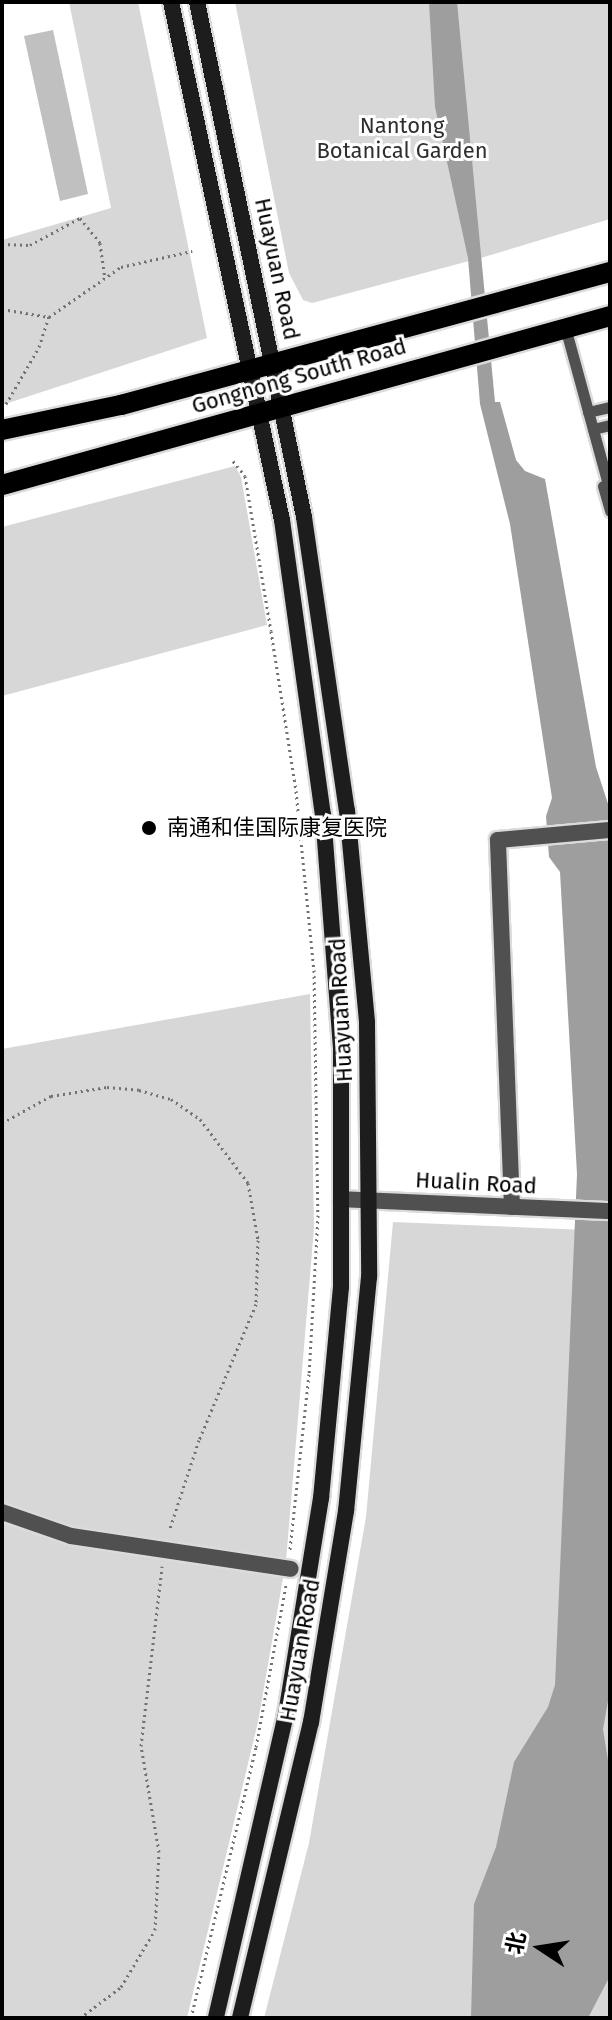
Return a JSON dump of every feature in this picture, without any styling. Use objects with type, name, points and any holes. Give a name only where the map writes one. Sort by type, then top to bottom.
[{"type":"main road","name":"Huayuan Road","points":[[171,2],[262,411],[282,520],[323,814],[341,1050],[341,1287],[321,1498],[286,1714],[216,2018]]},
{"type":"main road","name":"Huayuan Road","points":[[197,2],[304,517],[347,810],[367,1023],[369,1277],[346,1511],[311,1722],[240,2018]]},
{"type":"main road","name":"Gongnong South Road","points":[[2,430],[121,405],[273,360],[493,308],[610,272]]},
{"type":"main road","name":"Gongnong South Road","points":[[2,485],[262,411],[283,408],[494,345],[610,316]]},
{"type":"street","points":[[512,1207],[498,840],[610,830]]},
{"type":"street","name":"Hualin Road","points":[[341,1199],[610,1211]]},
{"type":"street","points":[[2,1512],[71,1536],[289,1569]]},
{"type":"lane","points":[[565,326],[593,429],[607,467],[610,492]]},
{"type":"lane","points":[[588,412],[610,407]]},
{"type":"lane","points":[[588,412],[585,424],[610,511]]},
{"type":"lane","points":[[593,429],[610,425]]},
{"type":"path","points":[[2,244],[30,245],[80,218],[100,243],[105,277]]},
{"type":"path","points":[[6,404],[39,347],[49,317],[121,267],[192,251]]},
{"type":"path","points":[[2,309],[49,317]]},
{"type":"path","points":[[191,2018],[256,1747],[289,1569],[309,1374],[318,1215],[314,970],[296,791],[245,476],[233,461]]},
{"type":"path","points":[[2,1123],[51,1096],[107,1087],[139,1090],[171,1099],[200,1119],[248,1183],[258,1240],[256,1304],[181,1486],[165,1551],[141,1746],[159,1852],[155,1930],[121,1987],[80,2018]]},
{"type":"green space","points":[[69,2],[138,2],[207,338],[2,405],[2,240],[111,208]]},
{"type":"green space","name":"Nantong Botanical Garden","points":[[235,2],[610,2],[610,219],[312,303],[303,300],[289,273]]},
{"type":"green space","points":[[235,466],[241,477],[267,625],[2,696],[2,527]]},
{"type":"green space","points":[[310,994],[314,1228],[286,1561],[258,1722],[187,2018],[2,2018],[2,1049]]},
{"type":"green space","points":[[393,1222],[610,1231],[610,2018],[264,2018],[309,1843],[366,1517]]},
{"type":"shaded area","points":[[429,2],[457,2],[495,402],[500,402],[516,460],[525,471],[545,479],[596,767],[610,810],[610,1690],[603,1729],[610,1773],[610,1976],[588,2018],[471,2018],[474,1904],[496,1847],[514,1762],[548,1707],[555,1685],[577,1174],[560,872],[549,857],[546,816],[552,798],[510,524],[480,404],[468,258],[435,107]]},
{"type":"building","points":[[53,30],[88,194],[60,201],[24,36]]},
{"type":"place","name":"南通和佳国际康复医院","points":[[149,828]]}]
